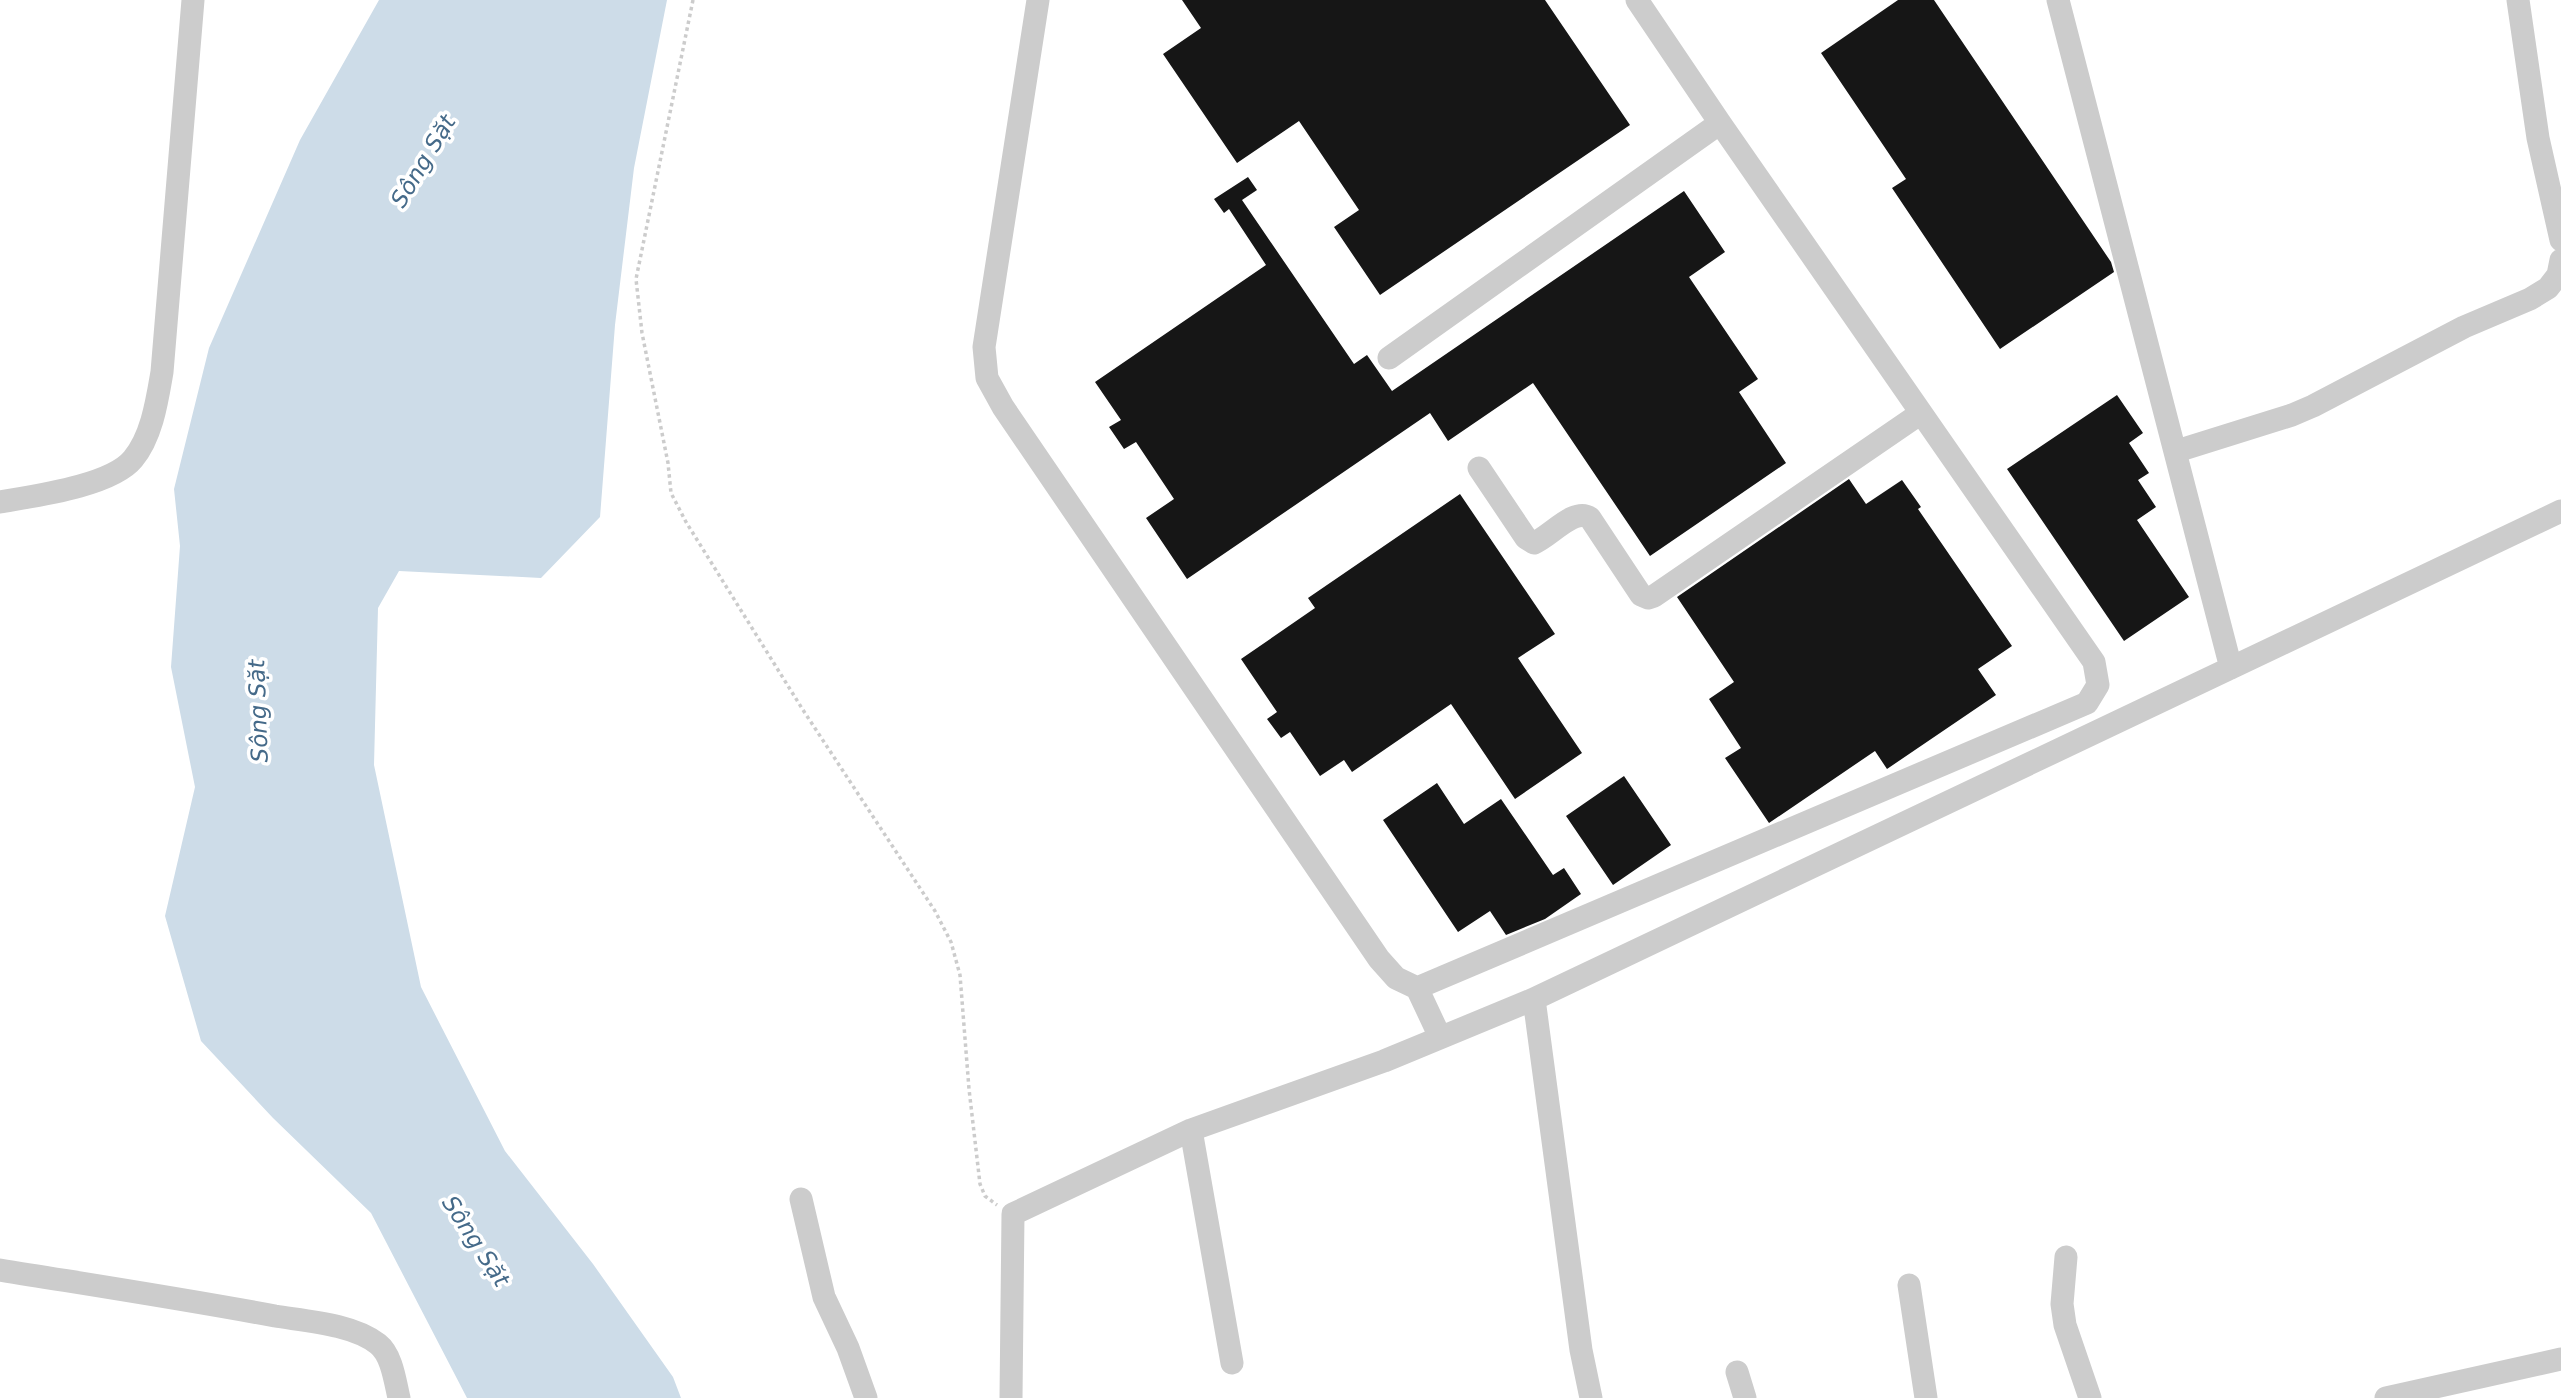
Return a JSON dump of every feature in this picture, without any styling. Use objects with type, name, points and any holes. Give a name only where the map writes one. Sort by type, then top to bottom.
[{"type":"street","points":[[0,502],[104,478],[122,470],[133,459],[144,441],[157,400],[162,372],[193,0]]},
{"type":"street","points":[[1038,0],[984,347],[987,378],[1019,430],[1379,959],[1396,978],[1417,988],[1440,1037]]},
{"type":"street","points":[[1417,988],[2087,703],[2098,685],[2094,662],[1637,0]]},
{"type":"street","points":[[2058,0],[2231,668]]},
{"type":"street","points":[[2518,0],[2538,138],[2561,240]]},
{"type":"street","points":[[1390,358],[1720,123]]},
{"type":"street","points":[[2176,452],[2303,411],[2464,327],[2530,299],[2548,288],[2558,275],[2561,260]]},
{"type":"street","points":[[1479,468],[1526,538],[1535,543],[1546,538],[1576,514],[1583,513],[1590,518],[1641,595],[1648,598],[1921,413]]},
{"type":"street","points":[[1011,1398],[1013,1214],[1191,1130],[1384,1060],[1534,999],[2561,511]]},
{"type":"street","points":[[1534,999],[1581,1350],[1591,1398]]},
{"type":"street","points":[[1191,1130],[1232,1363]]},
{"type":"street","points":[[801,1199],[824,1297],[848,1348],[866,1398]]},
{"type":"street","points":[[2066,1257],[2062,1304],[2064,1325],[2090,1398]]},
{"type":"street","points":[[0,1270],[324,1324],[346,1330],[365,1337],[383,1349],[400,1398]]},
{"type":"street","points":[[1909,1285],[1926,1398]]},
{"type":"street","points":[[2386,1398],[2561,1359]]},
{"type":"street","points":[[1737,1372],[1745,1398]]},
{"type":"path","points":[[694,0],[636,279],[642,333],[668,463],[671,493],[686,523],[803,710],[935,911],[951,942],[963,998],[969,1089],[980,1184],[985,1196],[1013,1214]]},
{"type":"water","name":"Sông Sặt","points":[[379,0],[667,0],[634,168],[615,325],[600,517],[541,578],[399,571],[378,608],[374,765],[421,987],[505,1151],[593,1264],[673,1377],[681,1398],[467,1398],[371,1213],[273,1118],[201,1041],[165,916],[195,787],[171,667],[180,546],[174,489],[209,348],[300,140]]},
{"type":"building","points":[[1182,0],[1545,0],[1630,125],[1380,295],[1334,227],[1359,210],[1299,121],[1237,163],[1163,54],[1201,28]]},
{"type":"building","points":[[1898,0],[1934,0],[2111,262],[2114,272],[2000,349],[1892,188],[1906,179],[1821,53]]},
{"type":"building","points":[[1248,177],[1257,190],[1242,200],[1354,364],[1367,355],[1392,391],[1684,191],[1725,252],[1689,277],[1758,379],[1739,392],[1786,463],[1650,556],[1533,383],[1448,441],[1430,413],[1187,579],[1146,518],[1174,499],[1136,442],[1124,449],[1109,427],[1121,420],[1095,382],[1266,265],[1229,209],[1224,213],[1214,199]]},
{"type":"building","points":[[2117,395],[2143,433],[2129,443],[2149,473],[2138,480],[2156,507],[2137,520],[2189,597],[2124,641],[2007,469]]},
{"type":"building","points":[[1849,479],[1866,504],[1902,480],[1921,507],[1918,509],[2012,646],[1978,669],[1996,695],[1887,769],[1875,751],[1769,823],[1725,758],[1741,748],[1709,699],[1734,682],[1677,597]]},
{"type":"building","points":[[1460,494],[1555,634],[1518,658],[1582,753],[1515,799],[1451,704],[1352,772],[1344,760],[1320,776],[1290,732],[1281,738],[1267,719],[1277,712],[1241,659],[1315,608],[1308,598]]},
{"type":"building","points":[[1624,776],[1671,845],[1613,885],[1566,816]]},
{"type":"building","points":[[1437,783],[1464,824],[1501,799],[1553,875],[1564,868],[1581,894],[1545,919],[1506,935],[1490,911],[1458,932],[1383,820]]}]
